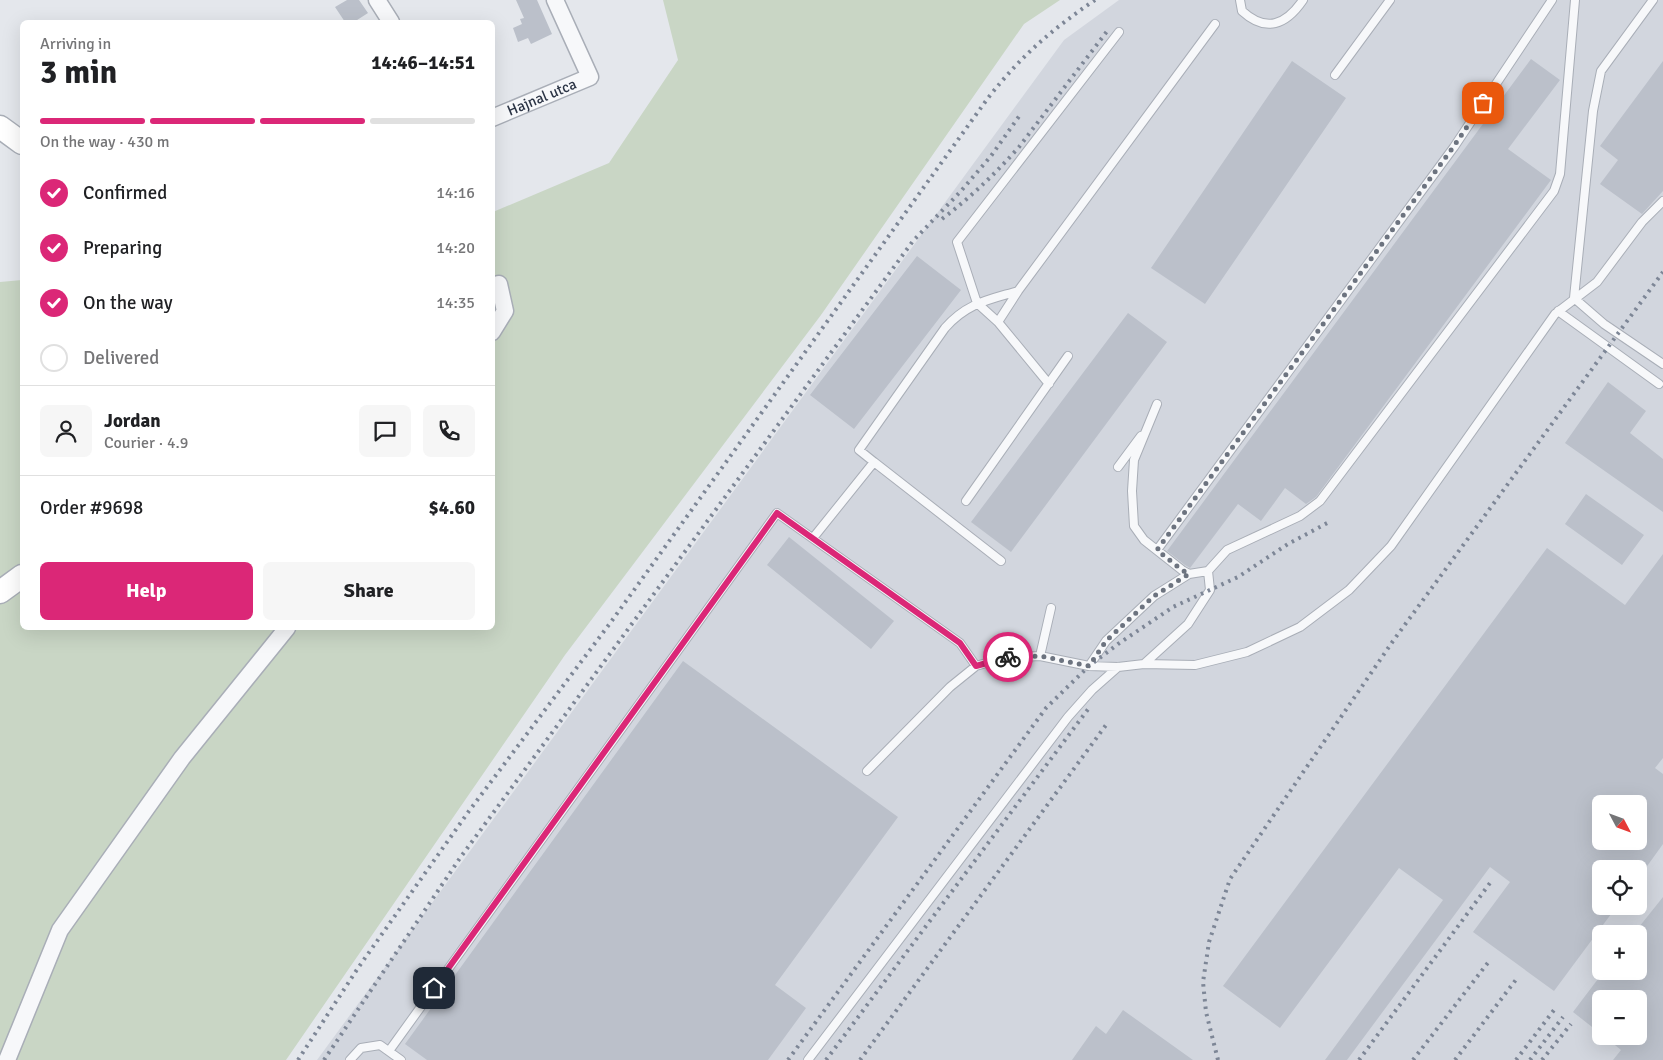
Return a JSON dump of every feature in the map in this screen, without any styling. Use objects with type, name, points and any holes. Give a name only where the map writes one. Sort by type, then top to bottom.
[{"type":"main road","points":[[0,127],[20,142]]},
{"type":"main road","points":[[0,592],[20,577]]},
{"type":"street","points":[[377,0],[390,20]]},
{"type":"street","name":"Hajnal utca","points":[[495,117],[590,77],[555,0]]},
{"type":"street","points":[[495,285],[498,284],[505,311],[495,327]]},
{"type":"street","points":[[7,1060],[60,930],[182,758],[285,630]]},
{"type":"lane","points":[[1240,0],[1242,11],[1251,19],[1265,24],[1278,23],[1287,18],[1303,0]]},
{"type":"lane","points":[[1335,75],[1390,0]]},
{"type":"lane","points":[[1157,550],[1454,146],[1552,0]]},
{"type":"lane","points":[[1089,666],[1106,641],[1154,596],[1189,574],[1208,571],[1227,550],[1300,516],[1320,501],[1554,191],[1560,174],[1576,0]]},
{"type":"lane","points":[[1574,298],[1593,111],[1601,71],[1653,0]]},
{"type":"lane","points":[[998,322],[1018,290],[1215,24]]},
{"type":"lane","points":[[1049,384],[998,322],[977,303],[957,242],[1119,32]]},
{"type":"lane","points":[[867,771],[950,688],[976,666],[1003,658],[1040,656],[1089,666],[1195,665],[1247,652],[1300,627],[1349,590],[1391,546],[1558,312],[1597,282],[1642,222],[1663,201]]},
{"type":"lane","points":[[1000,561],[859,450],[945,328],[956,316],[977,303],[1018,290]]},
{"type":"lane","points":[[1574,298],[1604,324],[1663,364]]},
{"type":"lane","points":[[1558,312],[1659,384]]},
{"type":"lane","points":[[966,501],[1068,356]]},
{"type":"lane","points":[[1157,404],[1134,460],[1132,491],[1134,526],[1144,540],[1189,574]]},
{"type":"lane","points":[[1118,467],[1148,427]]},
{"type":"lane","points":[[813,538],[874,462]]},
{"type":"lane","points":[[388,1051],[777,513],[960,643],[976,666]]},
{"type":"lane","points":[[1144,664],[1188,624],[1210,590],[1208,571]]},
{"type":"lane","points":[[1040,656],[1050,608]]},
{"type":"lane","points":[[808,1060],[1068,717],[1092,690],[1118,667]]},
{"type":"lane","points":[[350,1060],[361,1048],[380,1045],[401,1060]]},
{"type":"shaded area","points":[[1119,0],[1663,0],[1663,1060],[317,1060],[1064,40]]},
{"type":"green space","points":[[663,0],[1060,0],[1024,24],[821,315],[565,655],[286,1060],[0,1060],[0,282],[20,280],[20,630],[495,630],[495,211],[609,163],[678,60]]},
{"type":"building","points":[[347,0],[359,0],[368,13],[357,20],[344,20],[335,7]]},
{"type":"building","points":[[516,0],[537,0],[552,34],[531,44],[528,38],[518,42],[513,28],[522,24],[520,19],[524,18]]},
{"type":"building","points":[[1531,59],[1560,80],[1508,149],[1551,180],[1316,497],[1306,504],[1285,488],[1261,521],[1238,504],[1190,568],[1185,565],[1167,551]]},
{"type":"building","points":[[1292,61],[1346,98],[1205,304],[1151,268]]},
{"type":"building","points":[[1663,61],[1663,191],[1642,214],[1600,184],[1618,160],[1600,146]]},
{"type":"building","points":[[917,256],[961,290],[854,429],[810,395]]},
{"type":"building","points":[[1128,313],[1167,342],[1011,552],[971,522]]},
{"type":"building","points":[[1608,382],[1646,411],[1630,433],[1663,459],[1663,512],[1565,443]]},
{"type":"building","points":[[1586,494],[1644,535],[1622,565],[1565,524]]},
{"type":"building","points":[[789,537],[894,621],[871,649],[767,565]]},
{"type":"building","points":[[1547,548],[1625,605],[1663,554],[1663,758],[1655,768],[1663,774],[1663,844],[1647,866],[1647,860],[1592,860],[1592,915],[1610,915],[1603,925],[1592,925],[1592,940],[1554,991],[1473,932],[1510,882],[1490,867],[1347,1060],[1325,1060],[1443,900],[1399,868],[1280,1028],[1223,986]]},
{"type":"building","points":[[683,661],[898,817],[775,985],[806,1008],[768,1060],[427,1060],[405,1044]]},
{"type":"building","points":[[1663,897],[1663,1060],[1613,1060],[1621,1050],[1615,1045],[1647,1045],[1647,990],[1592,990],[1592,1027],[1573,1012],[1597,980],[1647,980],[1647,925],[1641,925]]},
{"type":"building","points":[[1123,1010],[1193,1060],[1072,1060],[1096,1026],[1106,1034]]},
{"type":"railway","points":[[298,1060],[358,968],[469,811],[611,622],[988,98],[1012,69],[1037,44],[1095,0]]},
{"type":"railway","points":[[942,219],[982,185],[1019,147],[1108,30]]},
{"type":"railway","points":[[324,1060],[460,858],[913,241],[961,191],[991,156],[1020,115]]},
{"type":"railway","points":[[1218,1060],[1206,1012],[1203,982],[1209,942],[1230,879],[1393,641],[1663,272]]},
{"type":"railway","points":[[788,1060],[1046,708],[1089,666],[1173,607],[1238,577],[1288,544],[1331,521]]},
{"type":"railway","points":[[826,1060],[1089,708]]},
{"type":"railway","points":[[860,1060],[1106,725]]},
{"type":"railway","points":[[1359,1060],[1490,883]]},
{"type":"railway","points":[[1413,1060],[1490,960]]},
{"type":"railway","points":[[1455,1060],[1518,977]]},
{"type":"railway","points":[[1516,1060],[1554,1010]]},
{"type":"railway","points":[[1530,1060],[1563,1017]]},
{"type":"railway","points":[[1542,1060],[1571,1024]]},
{"type":"way so far","points":[[1008,657],[1040,656],[1089,666],[1106,641],[1154,596],[1189,574],[1157,550],[1454,146],[1483,103]]},
{"type":"route","points":[[434,988],[777,513],[960,643],[976,666],[1008,657]]}]
